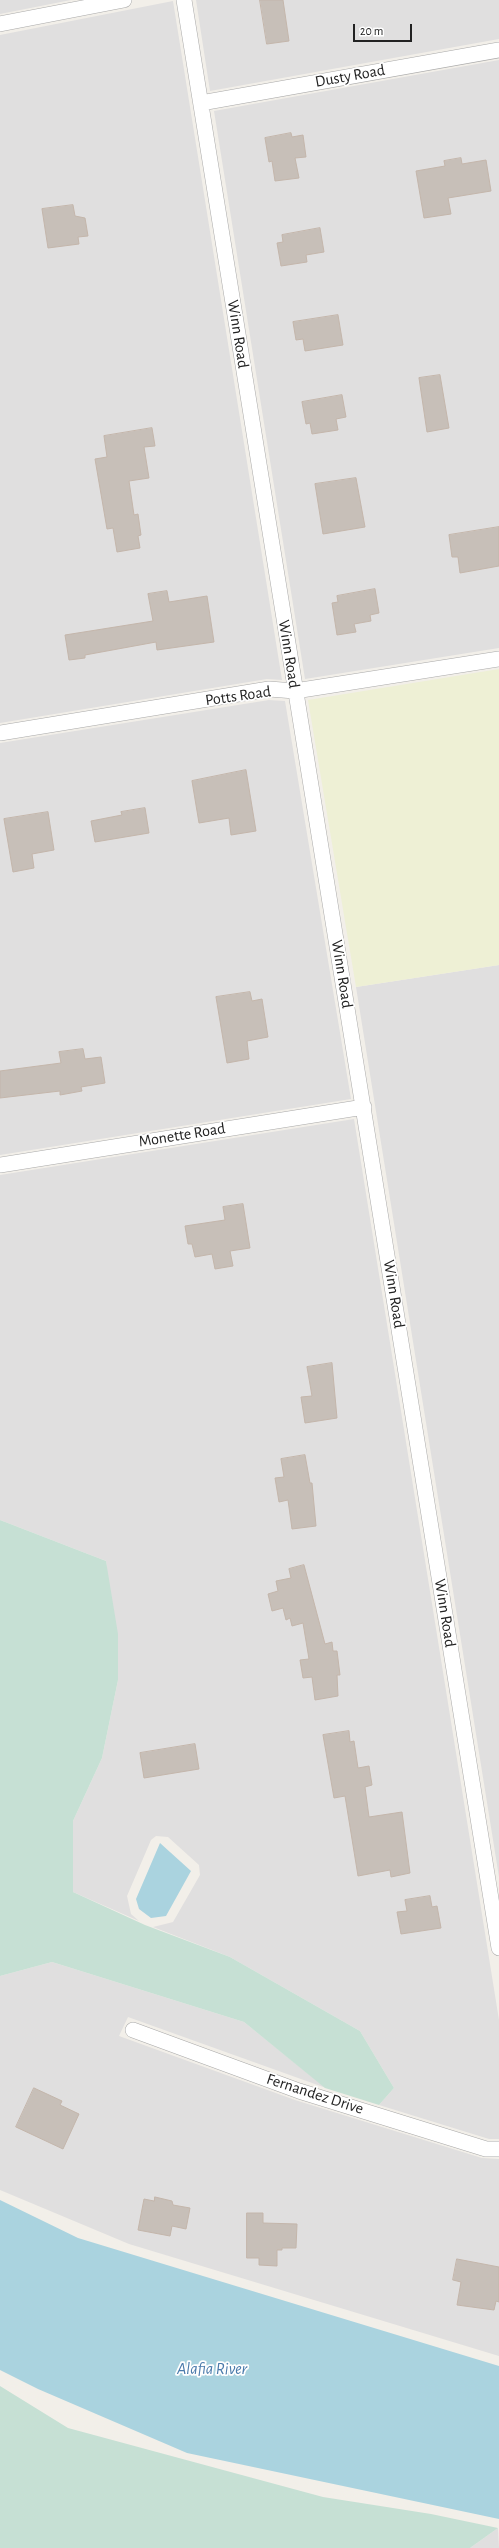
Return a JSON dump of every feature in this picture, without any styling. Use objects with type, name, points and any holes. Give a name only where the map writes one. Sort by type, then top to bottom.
[{"type":"street","points":[[0,24],[124,0]]},
{"type":"street","name":"Winn Road","points":[[184,0],[499,1948]]},
{"type":"street","name":"Dusty Road","points":[[201,103],[499,50]]},
{"type":"street","name":"Potts Road","points":[[0,733],[269,689],[295,691],[499,659]]},
{"type":"street","name":"Monette Road","points":[[0,1165],[364,1107]]},
{"type":"street","name":"Fernandez Drive","points":[[133,2030],[299,2090],[486,2149],[499,2149]]},
{"type":"shaded area","points":[[0,0],[71,0],[0,14]]},
{"type":"shaded area","points":[[196,0],[499,0],[499,39],[210,91]]},
{"type":"shaded area","points":[[173,1],[282,680],[267,679],[0,723],[0,35]]},
{"type":"shaded area","points":[[499,60],[499,648],[305,679],[214,111]]},
{"type":"shaded area","points":[[269,700],[285,701],[351,1099],[0,1155],[0,743]]},
{"type":"shaded area","points":[[499,965],[499,1877],[356,987]]},
{"type":"shaded area","points":[[354,1119],[499,2020],[499,2139],[489,2139],[379,2105],[394,2088],[360,2031],[230,1957],[153,1927],[173,1922],[200,1875],[199,1865],[168,1837],[156,1836],[151,1840],[127,1896],[131,1914],[139,1921],[73,1892],[73,1821],[102,1758],[118,1680],[106,1561],[0,1520],[0,1175]]},
{"type":"shaded area","points":[[52,1962],[244,2022],[326,2088],[128,2017],[119,2036],[295,2100],[482,2158],[499,2159],[499,2356],[129,2244],[0,2190],[0,1976]]},
{"type":"shaded area","points":[[498,2528],[499,2548],[470,2548]]},
{"type":"green space","points":[[499,669],[499,965],[356,987],[308,700]]},
{"type":"green space","points":[[0,1520],[106,1561],[118,1634],[118,1680],[102,1758],[73,1821],[73,1892],[145,1925],[230,1957],[360,2031],[394,2088],[379,2105],[325,2088],[244,2022],[52,1962],[0,1976]]},
{"type":"green space","points":[[0,2386],[68,2428],[323,2497],[431,2514],[498,2528],[470,2548],[0,2548]]},
{"type":"water","points":[[160,1843],[191,1871],[166,1916],[151,1918],[139,1909],[136,1899]]},
{"type":"water","name":"Alafia River","points":[[0,2200],[78,2238],[499,2366],[499,2519],[187,2453],[38,2389],[0,2370]]},
{"type":"building","points":[[260,0],[283,0],[289,41],[267,44]]},
{"type":"building","points":[[291,133],[292,137],[303,135],[306,157],[295,158],[299,178],[275,181],[272,161],[269,162],[265,138]]},
{"type":"building","points":[[461,158],[462,164],[486,160],[491,191],[448,198],[451,214],[424,218],[416,171],[445,166],[444,161]]},
{"type":"building","points":[[73,205],[75,216],[85,218],[88,236],[78,237],[79,244],[48,248],[42,209]]},
{"type":"building","points":[[320,228],[324,252],[306,255],[307,262],[281,266],[277,243],[283,242],[282,235]]},
{"type":"building","points":[[338,315],[343,345],[305,351],[303,339],[296,340],[293,322]]},
{"type":"building","points":[[440,375],[449,428],[427,432],[419,378]]},
{"type":"building","points":[[342,395],[346,417],[336,419],[338,430],[312,434],[310,423],[306,424],[302,402]]},
{"type":"building","points":[[152,428],[155,446],[144,447],[149,478],[129,481],[134,515],[138,514],[141,535],[138,536],[140,548],[117,552],[113,528],[107,529],[95,459],[107,457],[104,436]]},
{"type":"building","points":[[356,478],[365,527],[323,534],[315,484]]},
{"type":"building","points":[[499,527],[499,566],[460,573],[458,557],[452,557],[449,535]]},
{"type":"building","points":[[375,589],[379,613],[370,615],[371,621],[354,624],[356,632],[337,635],[332,603],[338,602],[337,596]]},
{"type":"building","points":[[167,591],[169,602],[207,596],[214,642],[157,650],[156,642],[85,655],[85,658],[69,660],[65,635],[153,621],[148,594]]},
{"type":"building","points":[[246,770],[256,831],[231,835],[229,818],[199,823],[192,781]]},
{"type":"building","points":[[145,808],[149,833],[95,842],[91,821],[122,815],[121,812]]},
{"type":"building","points":[[48,812],[54,850],[32,854],[34,868],[13,872],[4,819]]},
{"type":"building","points":[[250,992],[252,1001],[262,999],[268,1037],[247,1041],[249,1059],[227,1063],[216,997]]},
{"type":"building","points":[[83,1049],[85,1059],[101,1057],[105,1083],[81,1087],[82,1091],[60,1095],[60,1091],[0,1098],[0,1071],[61,1063],[59,1052]]},
{"type":"building","points":[[243,1204],[250,1248],[230,1251],[233,1266],[215,1269],[212,1254],[195,1257],[192,1244],[188,1244],[185,1226],[225,1220],[223,1207]]},
{"type":"building","points":[[332,1363],[337,1418],[305,1423],[301,1397],[312,1396],[307,1367]]},
{"type":"building","points":[[305,1455],[310,1483],[312,1483],[316,1526],[292,1529],[288,1500],[279,1502],[275,1478],[284,1477],[281,1459]]},
{"type":"building","points":[[304,1565],[325,1644],[332,1642],[333,1651],[337,1651],[340,1675],[337,1675],[338,1696],[315,1700],[312,1677],[303,1678],[300,1660],[309,1659],[303,1623],[292,1626],[290,1618],[286,1620],[283,1608],[272,1611],[268,1594],[278,1591],[276,1581],[291,1578],[289,1569]]},
{"type":"building","points":[[349,1731],[350,1742],[354,1741],[358,1768],[369,1766],[372,1785],[365,1787],[369,1817],[402,1812],[410,1873],[391,1877],[390,1870],[358,1876],[345,1796],[334,1798],[323,1735]]},
{"type":"building","points":[[195,1744],[199,1769],[144,1778],[140,1753]]},
{"type":"building","points":[[430,1896],[432,1907],[437,1906],[441,1928],[401,1934],[397,1912],[407,1911],[405,1900]]},
{"type":"building","points":[[34,2088],[62,2101],[60,2105],[79,2114],[63,2149],[16,2127]]},
{"type":"building","points":[[155,2197],[172,2201],[173,2205],[190,2208],[186,2229],[172,2226],[170,2236],[138,2230],[144,2199],[154,2201]]},
{"type":"building","points":[[247,2213],[263,2213],[263,2223],[297,2224],[296,2248],[282,2248],[282,2250],[277,2250],[277,2266],[259,2265],[259,2258],[247,2258]]},
{"type":"building","points":[[457,2259],[499,2267],[499,2302],[496,2301],[494,2310],[457,2305],[461,2282],[453,2280]]}]
